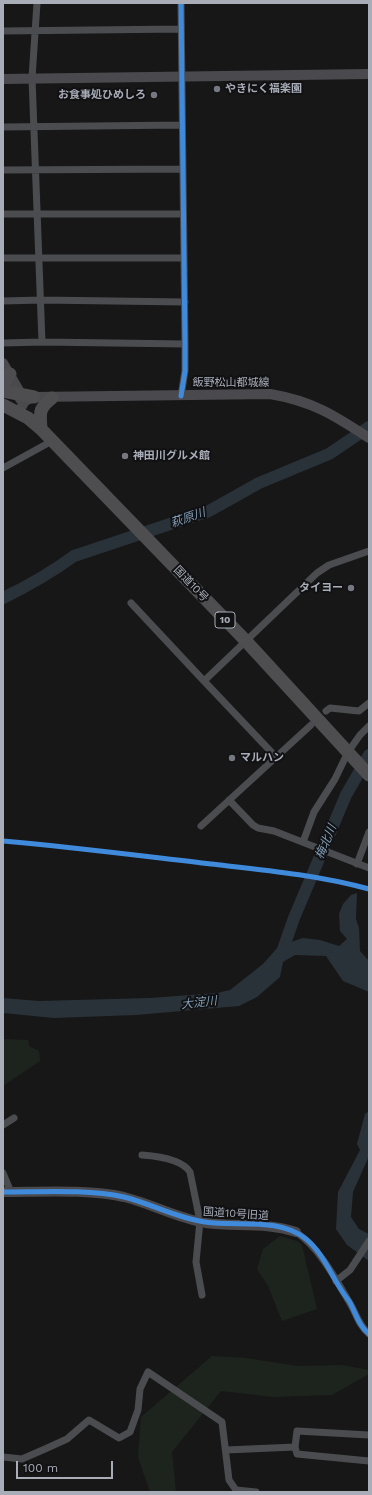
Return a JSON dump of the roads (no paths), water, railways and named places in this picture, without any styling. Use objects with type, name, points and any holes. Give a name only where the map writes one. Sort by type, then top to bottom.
[{"type":"highway","points":[[3,391],[34,397]]},
{"type":"highway","points":[[41,429],[40,412],[43,404],[52,398]]},
{"type":"highway","name":"国道10号","points":[[3,405],[28,418],[41,429],[245,640],[369,775]]},
{"type":"street","points":[[37,3],[32,78],[42,342]]},
{"type":"street","points":[[181,3],[185,302],[185,371],[181,396]]},
{"type":"street","points":[[3,31],[181,29]]},
{"type":"street","points":[[3,79],[369,74]]},
{"type":"street","points":[[3,127],[182,125]]},
{"type":"street","points":[[3,170],[183,169]]},
{"type":"street","points":[[3,214],[183,214]]},
{"type":"street","points":[[3,258],[184,258]]},
{"type":"street","points":[[3,301],[41,300],[185,302]]},
{"type":"street","points":[[3,343],[42,342],[185,344]]},
{"type":"street","points":[[5,374],[21,394],[18,413]]},
{"type":"street","name":"飯野松山都城線","points":[[34,397],[52,398],[270,394],[315,406],[334,415],[369,438]]},
{"type":"street","points":[[18,413],[25,401],[34,397]]},
{"type":"street","points":[[3,468],[52,441]]},
{"type":"street","points":[[204,681],[245,640],[317,573],[329,565],[369,551]]},
{"type":"street","points":[[131,603],[276,757]]},
{"type":"street","points":[[326,711],[330,708],[359,711],[369,703]]},
{"type":"street","points":[[201,826],[311,725]]},
{"type":"street","points":[[302,842],[314,812],[360,735],[369,726]]},
{"type":"street","points":[[230,800],[253,825],[258,828],[274,831],[369,868]]},
{"type":"street","points":[[356,864],[369,832]]},
{"type":"street","points":[[3,1125],[14,1118]]},
{"type":"street","points":[[142,1155],[157,1156],[181,1163],[190,1172],[200,1222],[196,1262],[202,1295]]},
{"type":"street","points":[[3,1173],[7,1192]]},
{"type":"street","name":"国道10号旧道","points":[[7,1192],[88,1193],[112,1195],[141,1202],[183,1218],[200,1222],[264,1225],[296,1232],[306,1239],[317,1252],[348,1300],[359,1324],[369,1334]]},
{"type":"street","points":[[336,1281],[350,1270],[369,1241]]},
{"type":"street","points":[[3,1457],[22,1458],[45,1449],[67,1439],[89,1420],[119,1438],[130,1432],[138,1410],[140,1389],[148,1372],[222,1422],[229,1480],[236,1490],[256,1492]]},
{"type":"street","points":[[369,1435],[297,1431],[295,1448],[297,1454],[369,1461]]},
{"type":"street","points":[[226,1450],[295,1448]]},
{"type":"water","name":"大淀川","points":[[357,893],[356,919],[359,928],[360,951],[369,961],[369,992],[343,981],[326,956],[295,955],[283,962],[280,977],[257,997],[239,1006],[136,1015],[54,1018],[3,1013],[3,998],[39,1001],[150,998],[217,993],[230,990],[263,964],[279,946],[303,938],[320,940],[339,946],[347,939],[340,931],[339,914],[343,904],[351,895]]},
{"type":"water","points":[[369,1111],[369,1156],[353,1192],[351,1217],[359,1229],[369,1234],[369,1261],[347,1245],[336,1229],[338,1192],[360,1150],[357,1144],[365,1114]]},
{"type":"waterway","name":"萩原川","points":[[3,598],[22,589],[74,556],[209,511],[259,483],[329,454],[369,427]]},
{"type":"waterway","name":"梅北川","points":[[281,955],[294,918],[346,795],[369,755]]},
{"type":"place","name":"やきにく福楽園","points":[[217,89]]},
{"type":"place","name":"お食事処ひめしろ","points":[[154,95]]},
{"type":"place","name":"神田川グルメ館","points":[[125,456]]},
{"type":"place","name":"タイヨー","points":[[351,588]]},
{"type":"place","name":"マルハン","points":[[232,758]]}]
